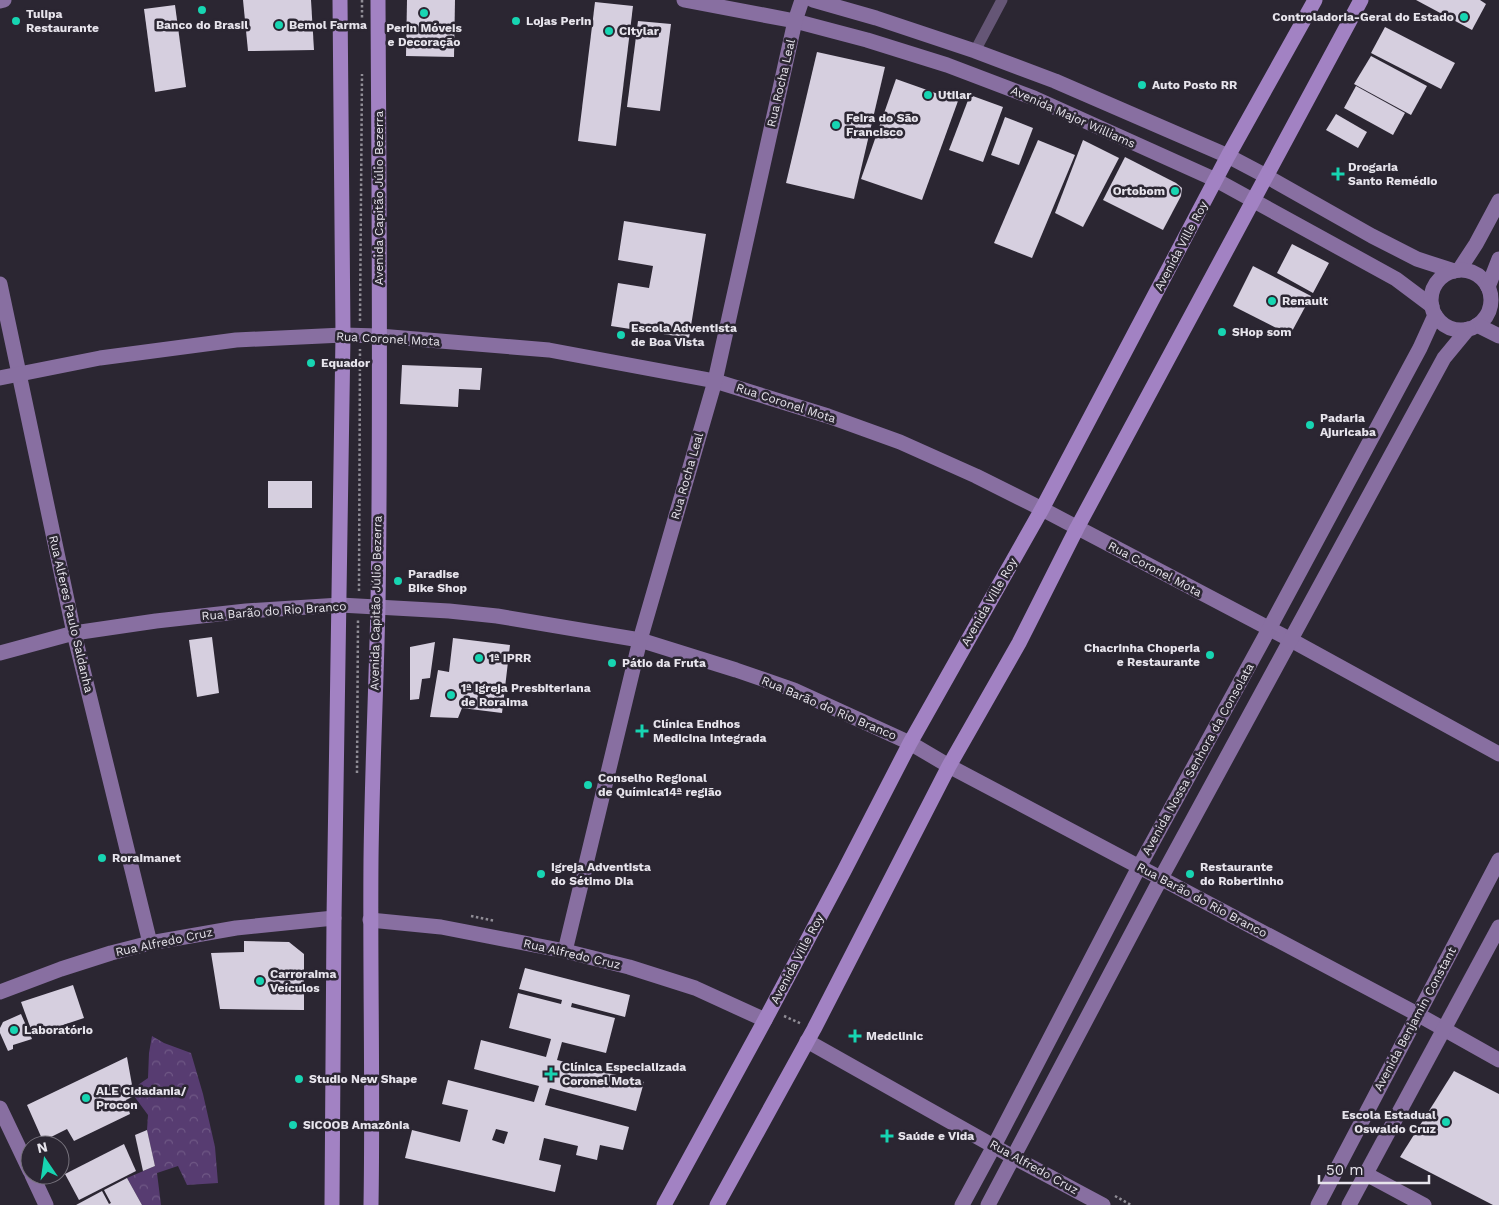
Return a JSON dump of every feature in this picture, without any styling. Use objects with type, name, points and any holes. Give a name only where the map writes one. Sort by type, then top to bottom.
[{"type":"main road","points":[[332,1205],[334,918],[343,335],[340,0]]},
{"type":"main road","name":"Avenida Capitão Júlio Bezerra","points":[[371,1205],[370,920],[372,772],[378,607],[378,0]]},
{"type":"main road","name":"Avenida Ville Roy","points":[[664,1205],[768,1015],[910,743],[1042,509],[1228,156],[1314,0]]},
{"type":"main road","points":[[717,1205],[810,1035],[949,766],[1019,643],[1077,528],[1361,0]]},
{"type":"street","points":[[0,1],[4,0]]},
{"type":"street","name":"Avenida Major Williams","points":[[684,0],[795,21],[866,40],[938,62],[1016,91],[1216,180],[1396,279],[1434,311]]},
{"type":"street","name":"Rua Rocha Leal","points":[[565,951],[640,640],[715,381],[795,21],[802,0]]},
{"type":"street","name":"Avenida Major Williams","points":[[812,0],[876,18],[975,51],[1055,81],[1228,156],[1417,259],[1457,271]]},
{"type":"street","points":[[975,51],[1002,0]]},
{"type":"street","points":[[1457,271],[1499,201]]},
{"type":"street","points":[[1493,297],[1483,280],[1476,274],[1468,271],[1457,271],[1439,280],[1434,288],[1432,297],[1434,311],[1441,322],[1459,330],[1473,327],[1485,318],[1490,310],[1493,297],[1499,259]]},
{"type":"street","name":"Rua Alferes Paulo Saldanha","points":[[0,284],[74,634],[150,943]]},
{"type":"street","name":"Avenida Nossa Senhora da Consolata","points":[[962,1205],[1139,867],[1420,348],[1434,311]]},
{"type":"street","points":[[1473,327],[1499,336]]},
{"type":"street","name":"Avenida Nossa Senhora da Consolata","points":[[988,1205],[1161,878],[1444,358],[1473,327]]},
{"type":"street","name":"Rua Coronel Mota","points":[[0,378],[100,358],[236,340],[343,335],[379,336],[549,350],[715,381],[828,416],[900,442],[976,476],[1291,640],[1499,754]]},
{"type":"street","name":"Rua Barão do Rio Branco","points":[[0,653],[74,634],[156,621],[246,611],[340,605],[449,611],[497,616],[640,640],[794,690],[910,743],[949,766],[1417,1014],[1499,1060]]},
{"type":"street","name":"Avenida Benjamin Constant","points":[[1318,1205],[1499,860]]},
{"type":"street","name":"Rua Alfredo Cruz","points":[[0,992],[61,969],[150,943],[236,928],[334,918]]},
{"type":"street","name":"Rua Alfredo Cruz","points":[[370,920],[441,927],[565,951],[629,967],[695,988],[768,1015]]},
{"type":"street","points":[[1348,1205],[1499,927]]},
{"type":"street","name":"Rua Alfredo Cruz","points":[[810,1035],[1013,1157],[1108,1200]]},
{"type":"street","points":[[0,1108],[20,1150]]},
{"type":"street","points":[[1366,1174],[1424,1205]]},
{"type":"street","points":[[37,1185],[46,1205]]},
{"type":"path","points":[[362,0],[362,20]]},
{"type":"path","points":[[357,776],[362,69]]},
{"type":"path","points":[[469,916],[497,921]]},
{"type":"path","points":[[768,1015],[810,1035]]},
{"type":"path","points":[[1108,1200],[1132,1205]]},
{"type":"green space","points":[[152,1036],[164,1043],[191,1053],[215,1147],[218,1183],[187,1185],[178,1166],[157,1173],[161,1205],[142,1205],[127,1178],[155,1166],[147,1130],[148,1115],[134,1096],[138,1085],[148,1078]]},
{"type":"building","name":"Bemol Farma","points":[[243,0],[311,0],[314,50],[248,51]]},
{"type":"building","points":[[407,0],[455,0],[454,57],[406,56]]},
{"type":"building","name":"Controladoria-Geral do Estado","points":[[1416,0],[1480,0],[1486,4],[1472,30]]},
{"type":"building","points":[[595,2],[633,6],[616,146],[578,141]]},
{"type":"building","points":[[175,5],[186,87],[155,92],[144,9]]},
{"type":"building","points":[[638,21],[671,24],[660,111],[627,107]]},
{"type":"building","points":[[1385,27],[1455,63],[1441,89],[1371,53]]},
{"type":"building","name":"Feira do São Francisco","points":[[817,52],[885,67],[854,199],[786,183]]},
{"type":"building","points":[[1371,56],[1427,86],[1411,115],[1354,84]]},
{"type":"building","points":[[896,79],[958,101],[922,200],[861,179]]},
{"type":"building","points":[[1356,86],[1405,113],[1393,135],[1344,108]]},
{"type":"building","points":[[970,95],[1003,107],[983,162],[949,150]]},
{"type":"building","points":[[1336,114],[1367,132],[1358,148],[1326,130]]},
{"type":"building","points":[[1005,117],[1033,128],[1019,165],[991,155]]},
{"type":"building","points":[[1038,140],[1075,155],[1032,258],[994,243]]},
{"type":"building","points":[[1083,140],[1119,158],[1083,227],[1055,213]]},
{"type":"building","points":[[1125,157],[1176,183],[1182,188],[1181,196],[1163,230],[1103,200]]},
{"type":"building","points":[[624,221],[706,234],[689,338],[611,326],[618,283],[649,288],[653,266],[618,260]]},
{"type":"building","points":[[1292,244],[1329,263],[1313,293],[1277,273]]},
{"type":"building","name":"Renault","points":[[1253,266],[1311,296],[1290,335],[1233,306]]},
{"type":"building","points":[[402,365],[482,368],[480,390],[459,389],[458,407],[400,404]]},
{"type":"building","points":[[268,481],[312,481],[312,508],[268,508]]},
{"type":"building","points":[[212,637],[219,693],[197,697],[189,640]]},
{"type":"building","points":[[453,638],[510,645],[502,713],[462,708],[458,718],[430,717],[438,670],[449,672]]},
{"type":"building","points":[[435,642],[430,678],[422,679],[419,699],[410,700],[410,647]]},
{"type":"building","name":"Carroraima Veículos","points":[[244,941],[289,942],[304,954],[304,1010],[220,1009],[211,953],[244,952]]},
{"type":"building","points":[[525,968],[630,995],[625,1017],[572,1003],[571,1007],[615,1018],[606,1053],[562,1042],[557,1060],[644,1082],[636,1111],[550,1088],[545,1105],[629,1127],[623,1150],[600,1145],[597,1160],[576,1155],[578,1146],[544,1138],[539,1160],[561,1165],[555,1192],[405,1158],[412,1130],[460,1142],[468,1110],[442,1104],[448,1080],[534,1102],[539,1086],[474,1069],[481,1040],[546,1057],[551,1039],[509,1028],[518,993],[561,1004],[562,1000],[519,989]],"holes":[[[496,1129],[508,1132],[504,1144],[492,1140]]]},
{"type":"building","points":[[73,985],[84,1018],[33,1035],[21,1002]]},
{"type":"building","name":"Laboratório","points":[[21,1014],[32,1039],[13,1045],[13,1049],[8,1051],[0,1033],[0,1028],[3,1022]]},
{"type":"building","name":"ALE Cidadania/ Procon","points":[[127,1057],[134,1096],[126,1100],[130,1114],[74,1141],[67,1129],[55,1135],[40,1135],[27,1105]]},
{"type":"building","points":[[1454,1071],[1499,1094],[1499,1205],[1493,1205],[1400,1157]]},
{"type":"building","points":[[147,1130],[155,1166],[143,1171],[135,1135]]},
{"type":"building","points":[[124,1144],[136,1171],[79,1200],[70,1183],[70,1171]]},
{"type":"building","points":[[127,1178],[142,1205],[76,1205],[102,1191],[109,1204],[111,1203],[104,1190]]},
{"type":"place","name":"Banco do Brasil","points":[[202,10]]},
{"type":"place","name":"Perin Móveis e Decoração","points":[[424,13]]},
{"type":"place","name":"Controladoria-Geral do Estado","points":[[1464,17]]},
{"type":"place","name":"Tulipa Restaurante","points":[[16,21]]},
{"type":"place","name":"Lojas Perin","points":[[516,21]]},
{"type":"place","name":"Bemol Farma","points":[[279,25]]},
{"type":"place","name":"Citylar","points":[[609,31]]},
{"type":"place","name":"Auto Posto RR","points":[[1142,85]]},
{"type":"place","name":"Utilar","points":[[928,95]]},
{"type":"place","name":"Feira do São Francisco","points":[[836,125]]},
{"type":"place","name":"Drogaria Santo Remédio","points":[[1338,174]]},
{"type":"place","name":"Ortobom","points":[[1175,191]]},
{"type":"place","name":"Renault","points":[[1272,301]]},
{"type":"place","name":"SHop som","points":[[1222,332]]},
{"type":"place","name":"Escola Adventista de Boa Vista","points":[[621,335]]},
{"type":"place","name":"Equador","points":[[311,363]]},
{"type":"place","name":"Padaria Ajuricaba","points":[[1310,425]]},
{"type":"place","name":"Paradise Bike Shop","points":[[398,581]]},
{"type":"place","name":"Chacrinha Choperia e Restaurante","points":[[1210,655]]},
{"type":"place","name":"1ª IPRR","points":[[479,658]]},
{"type":"place","name":"Pátio da Fruta","points":[[612,663]]},
{"type":"place","name":"1ª Igreja Presbiteriana de Roraima","points":[[451,695]]},
{"type":"place","name":"Clínica Endhos Medicina Integrada","points":[[642,731]]},
{"type":"place","name":"Conselho Regional de Química14ª região","points":[[588,785]]},
{"type":"place","name":"Roraimanet","points":[[102,858]]},
{"type":"place","name":"Igreja Adventista do Sétimo Dia","points":[[541,874]]},
{"type":"place","name":"Restaurante do Robertinho","points":[[1190,874]]},
{"type":"place","name":"Carroraima Veículos","points":[[260,981]]},
{"type":"place","name":"Laboratório","points":[[14,1030]]},
{"type":"place","name":"Medclinic","points":[[855,1036]]},
{"type":"place","name":"Clínica Especializada Coronel Mota","points":[[551,1074]]},
{"type":"place","name":"Studio New Shape","points":[[299,1079]]},
{"type":"place","name":"ALE Cidadania/ Procon","points":[[86,1098]]},
{"type":"place","name":"Escola Estadual Oswaldo Cruz","points":[[1446,1122]]},
{"type":"place","name":"SICOOB Amazônia","points":[[293,1125]]},
{"type":"place","name":"Saúde e Vida","points":[[887,1136]]}]
